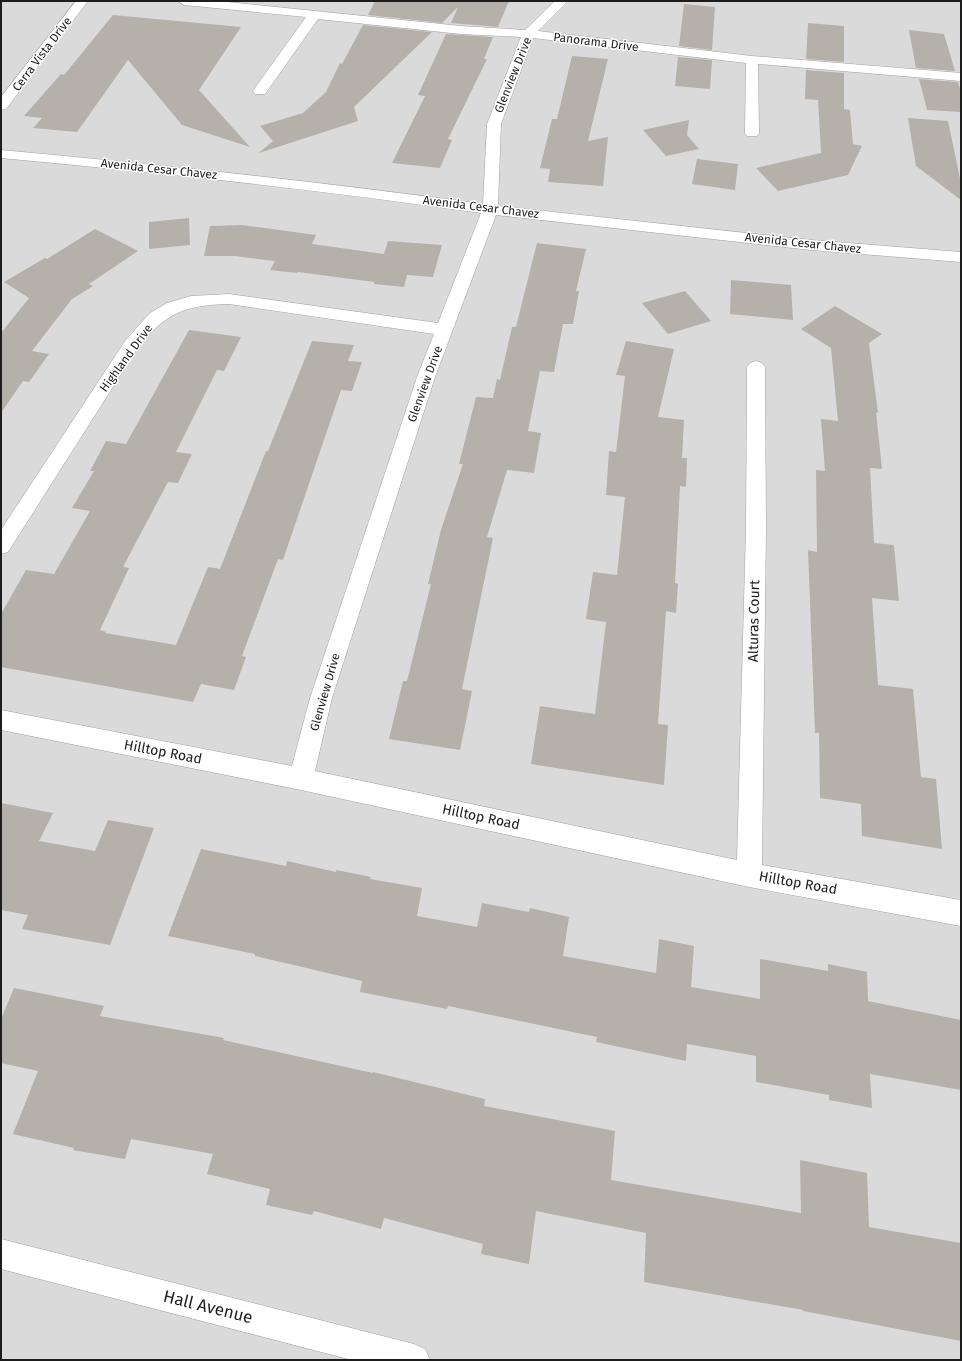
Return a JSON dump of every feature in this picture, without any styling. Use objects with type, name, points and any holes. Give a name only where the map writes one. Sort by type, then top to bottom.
[{"type":"street","name":"Cerra Vista Drive","points":[[1,106],[82,1]]},
{"type":"street","name":"Panorama Drive","points":[[184,1],[461,30],[528,34],[752,60],[961,77]]},
{"type":"street","name":"Glenview Drive","points":[[301,779],[321,698],[426,377],[490,210],[494,124],[528,34],[562,1]]},
{"type":"street","points":[[260,91],[314,15]]},
{"type":"street","points":[[752,60],[752,133]]},
{"type":"street","name":"Avenida Cesar Chavez","points":[[1,154],[173,170],[342,189],[490,210],[811,245],[961,257]]},
{"type":"street","name":"Highland Drive","points":[[1,546],[115,369],[145,328],[157,316],[172,307],[196,300],[229,299],[445,330]]},
{"type":"street","name":"Alturas Court","points":[[749,875],[756,536],[756,366]]},
{"type":"street","name":"Hilltop Road","points":[[1,720],[301,779],[749,875],[961,912]]},
{"type":"street","name":"Hall Avenue","points":[[1,1254],[414,1360]]},
{"type":"shaded area","points":[[1,1],[961,1],[961,1360],[1,1360]]},
{"type":"building","points":[[375,1],[509,1],[498,27],[451,23],[458,7],[442,23],[368,15]]},
{"type":"building","points":[[684,4],[715,7],[712,50],[679,46]]},
{"type":"building","points":[[113,15],[241,27],[199,90],[250,147],[182,125],[128,60],[77,132],[33,128],[42,118],[24,116],[61,74],[64,75]]},
{"type":"building","points":[[808,23],[844,26],[844,62],[806,59]]},
{"type":"building","points":[[363,25],[432,32],[354,107],[358,121],[259,153],[273,141],[260,126],[303,113],[326,92],[340,63],[342,64]]},
{"type":"building","points":[[909,30],[944,34],[955,71],[916,68]]},
{"type":"building","points":[[446,34],[493,37],[484,59],[487,59],[448,139],[452,140],[440,168],[392,163],[425,96],[418,95]]},
{"type":"building","points":[[572,56],[608,59],[588,141],[608,137],[603,186],[548,182],[550,169],[540,168],[552,119],[557,119]]},
{"type":"building","points":[[678,57],[712,60],[710,89],[675,86]]},
{"type":"building","points":[[806,70],[844,73],[844,109],[850,110],[853,144],[862,146],[848,175],[778,191],[756,168],[821,153],[818,100],[805,99]]},
{"type":"building","points":[[919,79],[958,82],[961,92],[961,112],[927,110]]},
{"type":"building","points":[[908,118],[948,121],[961,183],[961,200],[916,166]]},
{"type":"building","points":[[689,120],[687,135],[699,149],[666,156],[643,130]]},
{"type":"building","points":[[697,159],[738,164],[735,190],[692,184]]},
{"type":"building","points":[[189,218],[190,245],[149,249],[149,222]]},
{"type":"building","points":[[242,225],[316,235],[312,244],[384,254],[388,241],[442,245],[433,277],[407,275],[404,287],[374,284],[374,282],[298,272],[270,270],[275,261],[235,256],[204,256],[210,226]]},
{"type":"building","points":[[95,229],[138,251],[89,284],[93,286],[72,299],[32,351],[49,354],[29,382],[23,381],[1,413],[1,333],[29,298],[4,282],[45,258],[47,259]]},
{"type":"building","points":[[537,243],[586,249],[576,291],[579,291],[573,324],[563,324],[554,372],[540,371],[528,431],[541,433],[534,473],[507,470],[487,537],[493,538],[462,689],[472,691],[460,750],[389,739],[403,681],[407,681],[431,584],[428,584],[441,530],[463,464],[459,464],[476,397],[493,398],[497,379],[500,380],[512,327],[516,327]]},
{"type":"building","points":[[731,280],[791,285],[793,320],[730,314]]},
{"type":"building","points":[[685,291],[711,321],[668,334],[642,303]]},
{"type":"building","points":[[835,306],[882,334],[869,343],[878,413],[876,412],[882,469],[870,468],[874,543],[894,545],[899,601],[872,598],[878,685],[913,689],[921,777],[936,779],[942,849],[862,836],[861,804],[820,798],[819,733],[815,733],[808,550],[817,552],[816,470],[825,471],[821,419],[838,421],[831,348],[801,329]]},
{"type":"building","points":[[189,330],[241,337],[224,371],[217,370],[176,452],[192,454],[178,483],[168,482],[123,567],[129,568],[100,630],[106,632],[105,633],[176,645],[208,567],[220,569],[266,451],[268,451],[312,341],[354,345],[348,361],[362,362],[352,391],[341,390],[283,560],[278,559],[242,656],[246,657],[234,690],[201,684],[193,702],[1,667],[1,614],[26,570],[54,574],[90,511],[72,508],[94,471],[90,471],[106,441],[126,444]]},
{"type":"building","points":[[626,341],[674,349],[658,417],[684,420],[682,458],[687,458],[686,487],[680,486],[675,583],[678,584],[676,613],[666,611],[658,724],[668,725],[664,785],[531,764],[540,706],[595,714],[606,622],[586,619],[593,572],[617,575],[625,497],[606,495],[609,451],[616,452],[625,376],[616,375]]},
{"type":"building","points":[[1,803],[53,813],[39,841],[95,851],[108,820],[154,828],[110,945],[22,929],[28,915],[1,910]]},
{"type":"building","points":[[201,849],[286,866],[287,861],[336,872],[336,870],[371,877],[370,879],[422,888],[417,916],[477,927],[482,903],[529,912],[530,908],[569,917],[563,956],[656,973],[659,939],[694,946],[691,987],[760,999],[760,959],[828,971],[828,964],[867,972],[868,1001],[961,1020],[961,1090],[870,1074],[872,1108],[829,1100],[829,1095],[756,1082],[756,1056],[687,1044],[686,1061],[596,1042],[597,1037],[448,1006],[447,1009],[360,992],[362,981],[255,956],[255,954],[168,936]]},
{"type":"building","points":[[14,988],[104,1006],[100,1016],[224,1038],[223,1040],[373,1072],[485,1099],[484,1106],[615,1131],[611,1180],[801,1213],[800,1160],[867,1173],[869,1227],[961,1243],[961,1341],[803,1310],[644,1282],[646,1233],[536,1211],[529,1264],[481,1254],[483,1244],[384,1218],[381,1229],[314,1211],[312,1215],[266,1205],[270,1189],[207,1174],[213,1154],[131,1139],[125,1159],[73,1150],[74,1148],[13,1134],[38,1071],[1,1063],[1,1019]]}]
